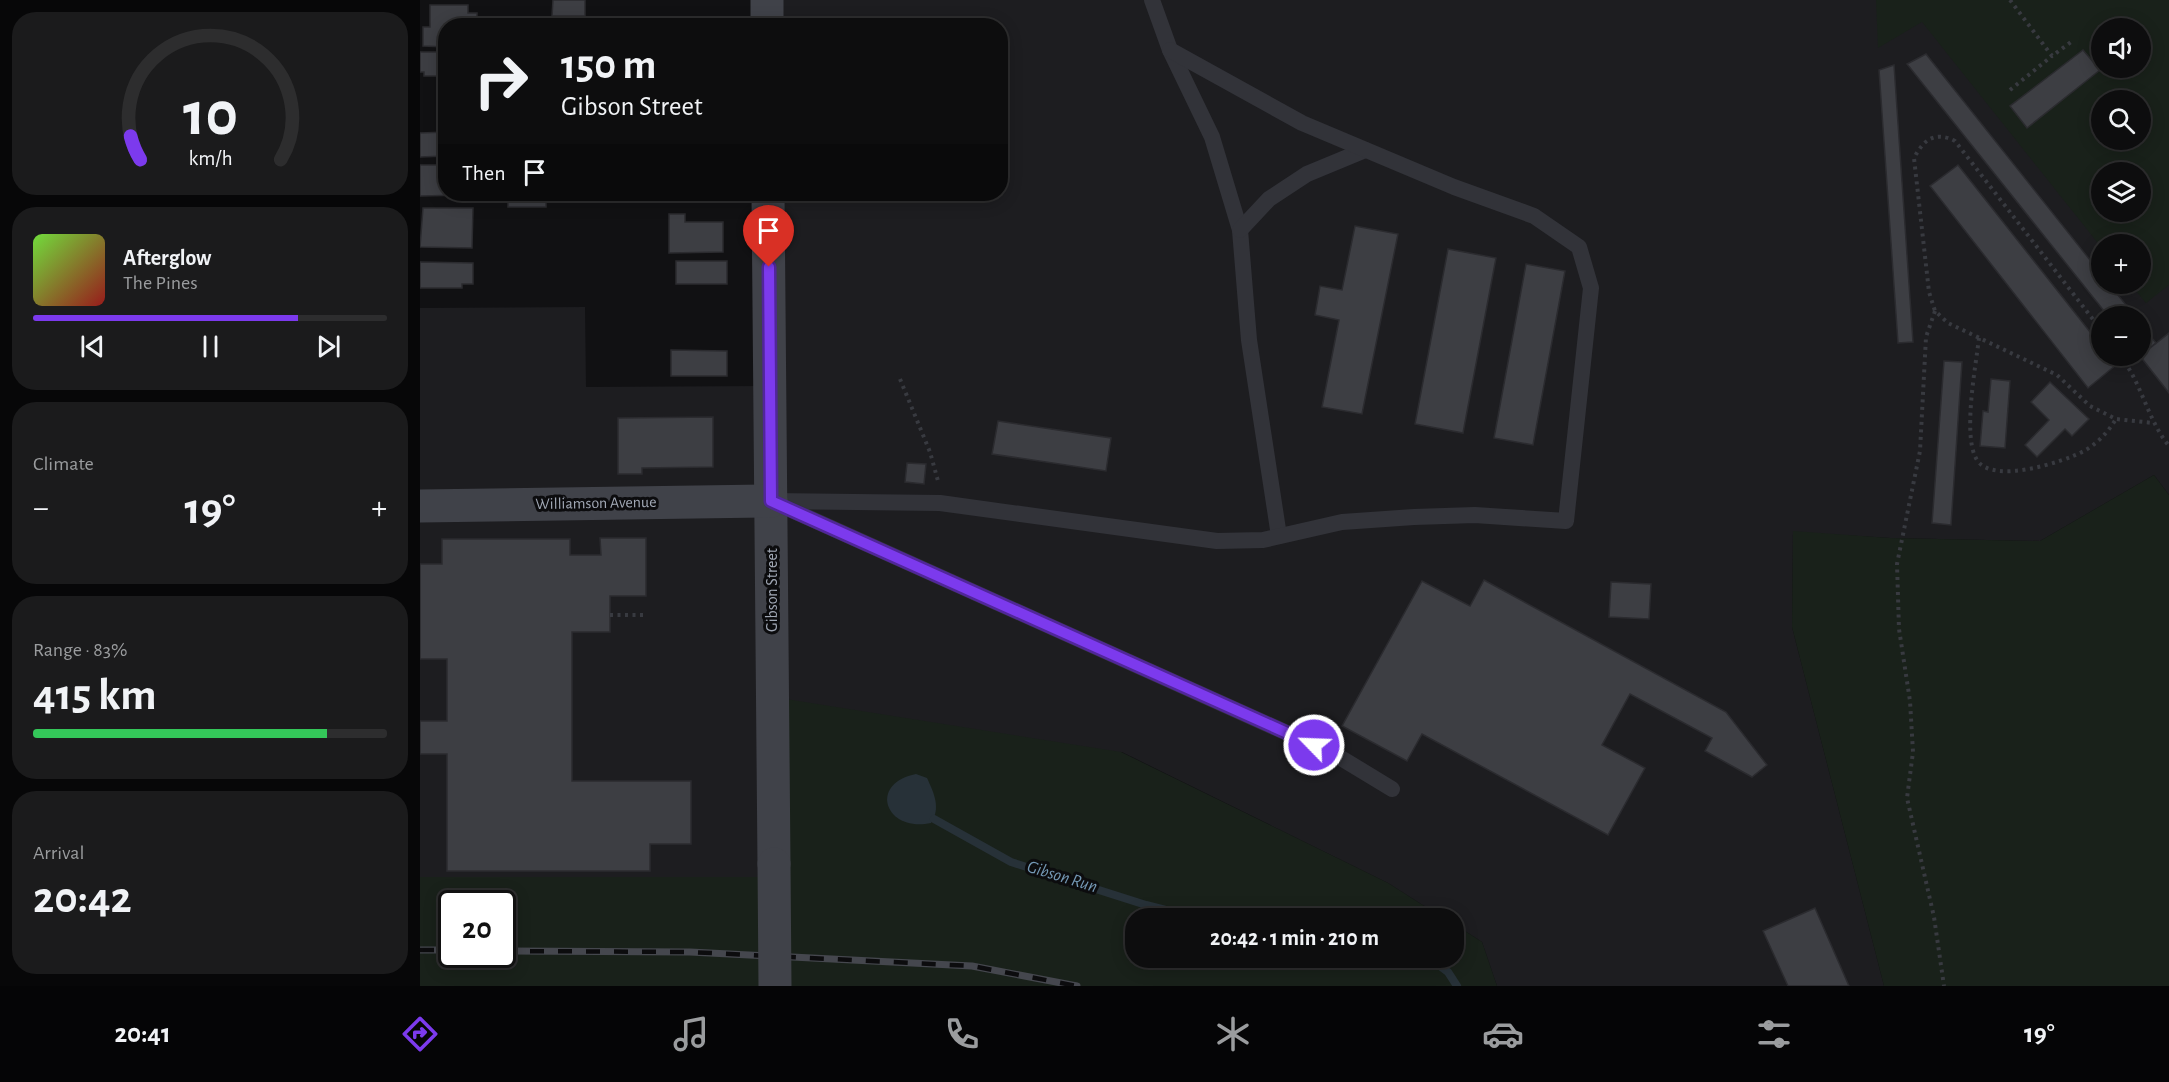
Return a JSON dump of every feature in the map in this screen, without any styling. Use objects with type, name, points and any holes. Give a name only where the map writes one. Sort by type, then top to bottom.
[{"type":"street","points":[[767,0],[767,18]]},
{"type":"street","name":"Gibson Street","points":[[768,201],[774,986]]},
{"type":"street","name":"Williamson Avenue","points":[[420,506],[771,501]]},
{"type":"lane","points":[[1152,0],[1170,50],[1212,137],[1240,230],[1249,340],[1279,536]]},
{"type":"lane","points":[[771,501],[940,503],[1217,541],[1263,540],[1342,522],[1414,517],[1475,515],[1566,521],[1591,288],[1579,248],[1534,216],[1454,187],[1302,123],[1170,50]]},
{"type":"lane","points":[[1240,230],[1269,199],[1307,174],[1365,150]]},
{"type":"lane","points":[[771,501],[1336,755],[1392,789]]},
{"type":"path","points":[[2010,0],[2052,56]]},
{"type":"path","points":[[2010,90],[2071,42]]},
{"type":"path","points":[[2091,317],[1955,141],[1943,135],[1931,137],[1922,144],[1914,158],[1929,292],[1935,311],[1948,323],[2057,375],[2090,406],[2116,418],[2153,423]]},
{"type":"path","points":[[1935,311],[1926,337],[1920,451],[1897,564],[1899,629],[1910,701],[1913,752],[1907,798],[1934,917],[1944,986]]},
{"type":"path","points":[[1979,338],[1971,404],[1971,444],[1977,460],[1987,469],[2010,471],[2043,466],[2085,450],[2106,434],[2116,418]]},
{"type":"path","points":[[2128,366],[2153,423],[2169,446]]},
{"type":"path","points":[[900,379],[930,452],[938,480],[940,503]]},
{"type":"path","points":[[609,615],[646,615]]},
{"type":"shaded area","points":[[767,0],[2169,0],[2169,495],[2154,475],[2040,541],[1890,538],[1793,532],[1792,627],[1884,986],[1497,986],[1482,942],[1464,930],[1464,908],[1427,908],[1388,883],[1122,752],[774,877],[420,877],[420,308],[585,307],[586,387],[770,386],[768,201],[1008,201],[1008,18],[767,18]]},
{"type":"shaded area","points":[[1876,0],[2169,0],[2169,285],[2146,303],[2138,294],[2151,294],[2151,234],[2091,234],[1922,22],[1878,48]]},
{"type":"shaded area","points":[[2154,475],[2169,495],[2169,986],[1884,986],[1792,627],[1793,531],[1890,538],[2040,541]]},
{"type":"shaded area","points":[[773,697],[1121,752],[1388,883],[1427,908],[1125,908],[1125,968],[1464,968],[1464,930],[1482,942],[1497,986],[420,986],[420,877],[774,877]]},
{"type":"shaded area","points":[[916,774],[927,778],[934,795],[936,812],[931,823],[915,824],[903,821],[894,815],[888,806],[887,797],[891,787],[901,779]]},
{"type":"building","points":[[553,0],[585,0],[585,16],[552,16]]},
{"type":"building","points":[[430,5],[468,5],[468,13],[477,13],[477,18],[438,18],[438,47],[423,46],[423,27],[430,27]]},
{"type":"building","points":[[2083,50],[2091,59],[2091,77],[2027,128],[2010,106]]},
{"type":"building","points":[[420,52],[438,52],[438,76],[424,76],[424,72],[420,72]]},
{"type":"building","points":[[1926,54],[2091,261],[2091,294],[2117,294],[2127,306],[2100,306],[1907,64]]},
{"type":"building","points":[[1894,65],[1913,342],[1898,343],[1879,70]]},
{"type":"building","points":[[438,132],[438,156],[420,157],[420,133]]},
{"type":"building","points":[[420,165],[438,165],[438,196],[420,196]]},
{"type":"building","points":[[1958,165],[2091,333],[2091,366],[2115,366],[2088,388],[1930,186]]},
{"type":"building","points":[[508,201],[546,201],[546,207],[508,207]]},
{"type":"building","points":[[423,208],[473,208],[472,248],[420,247]]},
{"type":"building","points":[[669,214],[685,214],[685,222],[723,222],[723,252],[669,253]]},
{"type":"building","points":[[1355,226],[1398,234],[1362,414],[1322,407],[1339,320],[1315,315],[1320,286],[1342,290]]},
{"type":"building","points":[[1448,249],[1496,258],[1463,433],[1415,424]]},
{"type":"building","points":[[676,261],[727,261],[727,284],[676,284]]},
{"type":"building","points":[[420,262],[473,263],[473,284],[462,284],[462,288],[420,288]]},
{"type":"building","points":[[1526,264],[1565,271],[1533,445],[1494,438]]},
{"type":"building","points":[[2169,333],[2169,393],[2148,366],[2151,366],[2151,347]]},
{"type":"building","points":[[2151,337],[2156,343],[2151,347]]},
{"type":"building","points":[[671,350],[727,351],[727,376],[671,376]]},
{"type":"building","points":[[1944,361],[1962,362],[1951,525],[1932,523]]},
{"type":"building","points":[[1991,379],[2010,381],[2005,448],[1980,446],[1983,411],[1988,412]]},
{"type":"building","points":[[2050,382],[2089,419],[2072,436],[2065,429],[2037,457],[2025,445],[2049,420],[2031,402]]},
{"type":"building","points":[[713,417],[713,467],[642,468],[642,474],[618,474],[618,418]]},
{"type":"building","points":[[998,421],[1111,438],[1106,471],[992,454]]},
{"type":"building","points":[[907,463],[926,464],[924,484],[905,482]]},
{"type":"building","points":[[600,538],[646,538],[646,596],[610,596],[610,632],[572,632],[572,781],[691,781],[691,844],[650,844],[650,871],[447,871],[447,754],[420,754],[420,721],[447,721],[447,659],[420,659],[420,564],[442,564],[442,539],[570,539],[570,555],[601,555]]},
{"type":"building","points":[[1484,580],[1726,712],[1767,765],[1752,777],[1705,751],[1712,738],[1630,694],[1602,745],[1645,768],[1608,835],[1422,734],[1407,761],[1342,726],[1422,581],[1470,606]]},
{"type":"building","points":[[1611,582],[1651,584],[1649,619],[1609,617]]},
{"type":"building","points":[[1815,908],[1849,986],[1788,986],[1763,931]]},
{"type":"waterway","name":"Gibson Run","points":[[934,819],[1011,862],[1158,908]]},
{"type":"waterway","name":"Gibson Run","points":[[1443,968],[1457,986]]},
{"type":"railway","points":[[420,950],[438,950]]},
{"type":"railway","points":[[516,951],[690,952],[972,966],[1077,986]]},
{"type":"route","points":[[769,267],[771,501],[1314,745]]}]
